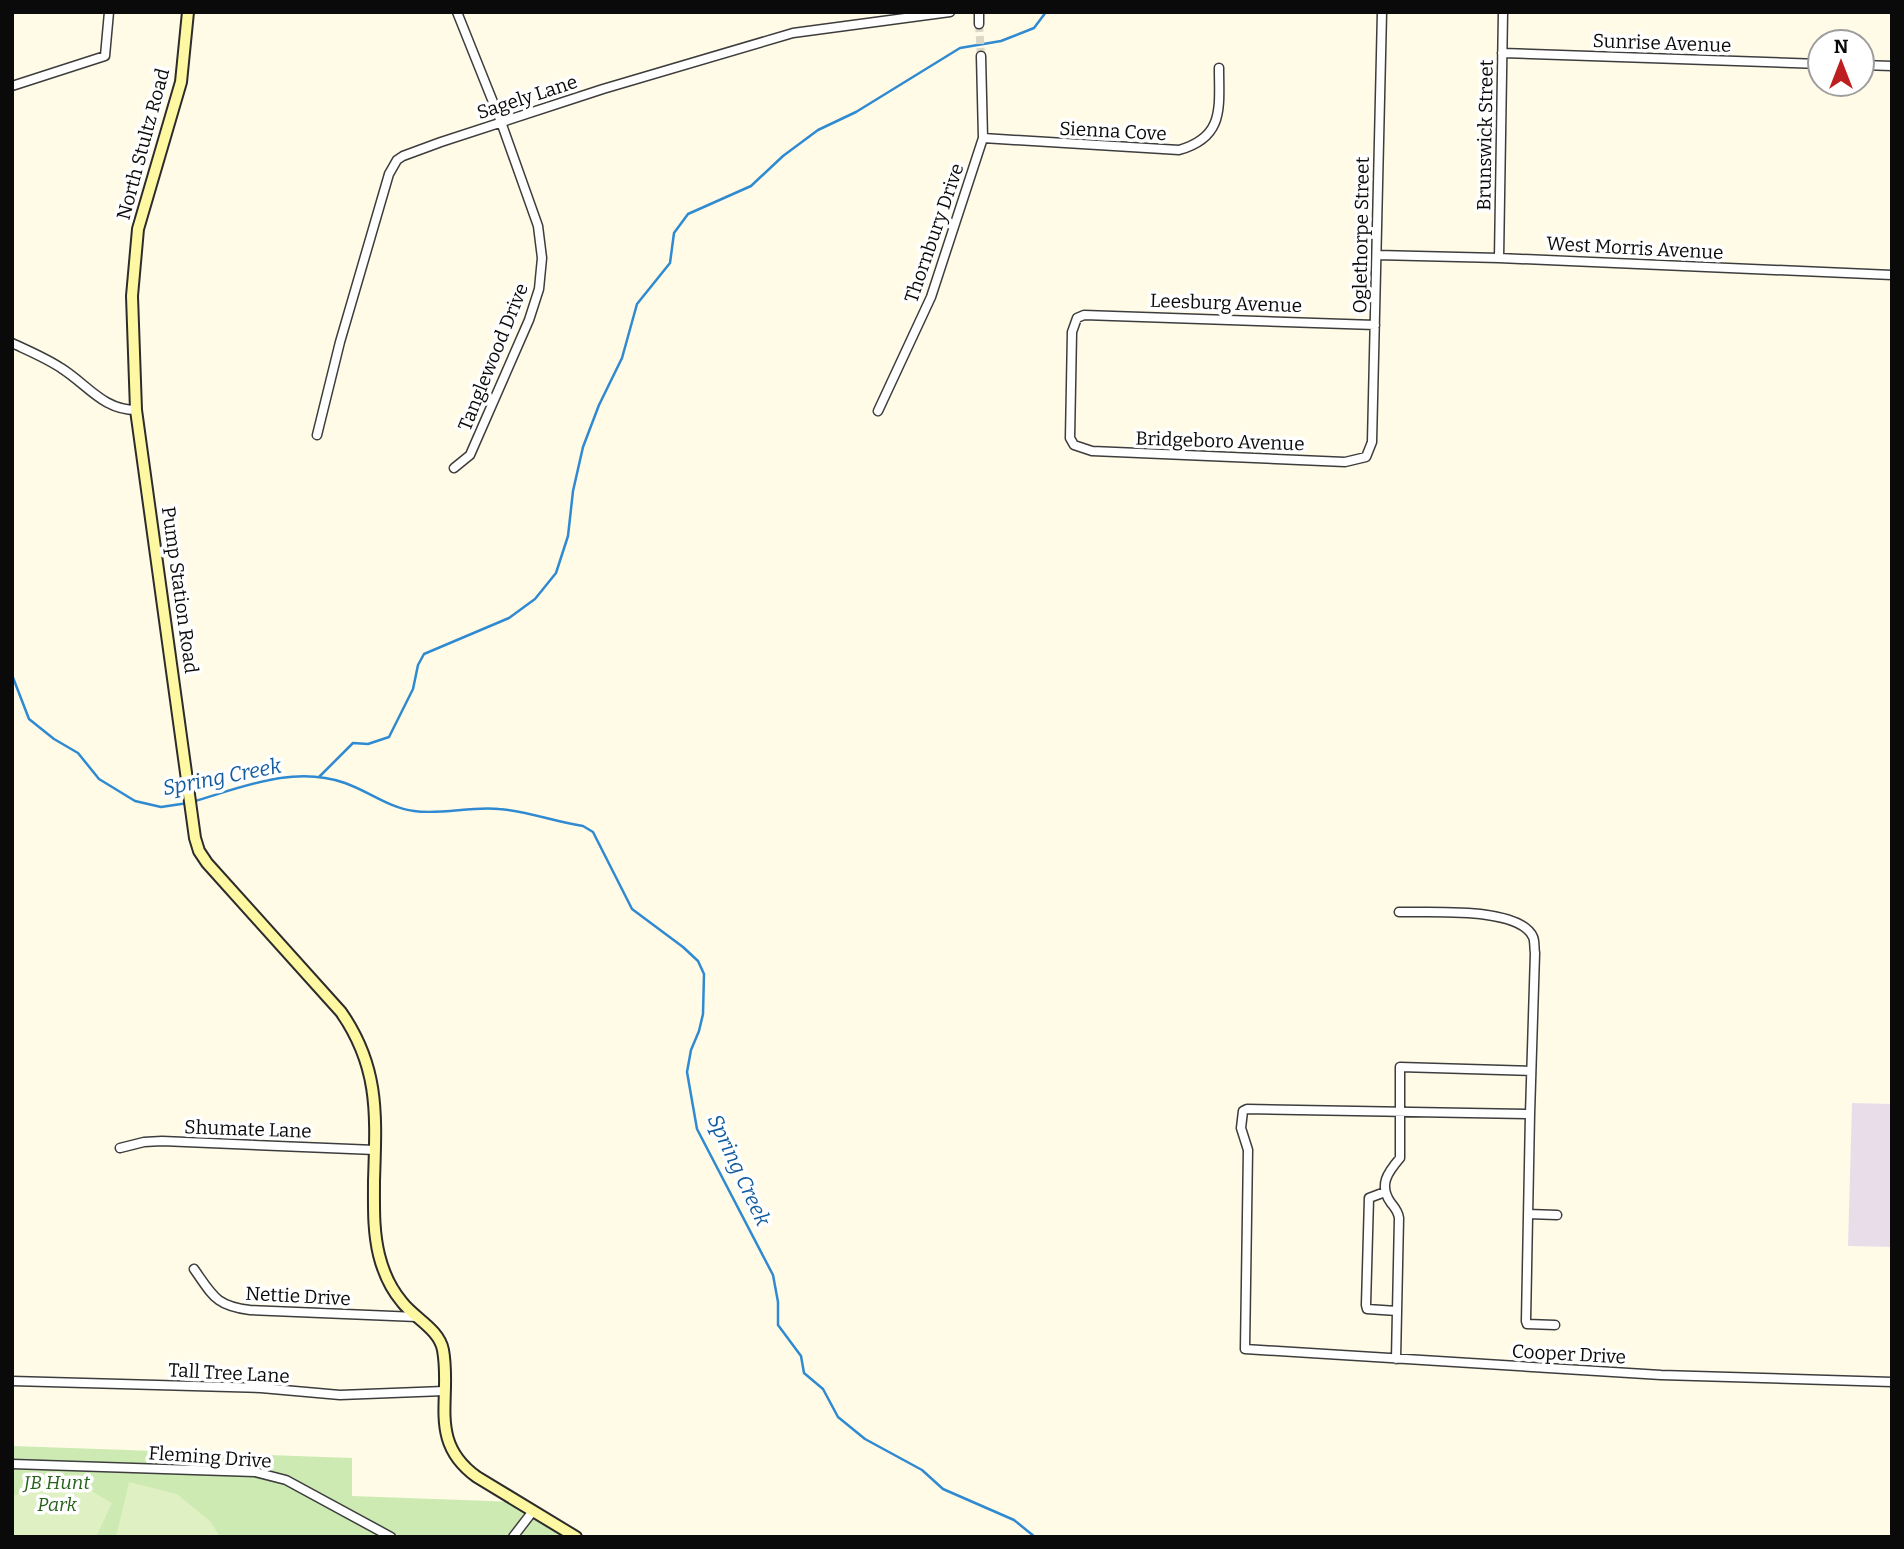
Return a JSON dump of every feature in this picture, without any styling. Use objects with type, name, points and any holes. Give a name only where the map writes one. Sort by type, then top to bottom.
[{"type":"street","points":[[12,86],[105,56],[109,12]]},
{"type":"street","name":"North Stultz Road","points":[[136,410],[132,296],[138,229],[181,82],[188,12]]},
{"type":"street","name":"Tanglewood Drive","points":[[454,468],[470,455],[528,320],[539,289],[542,242],[501,122],[457,12]]},
{"type":"street","name":"Sagely Lane","points":[[317,435],[340,342],[397,160],[412,152],[603,89],[793,33],[950,12]]},
{"type":"street","points":[[979,12],[979,24]]},
{"type":"street","name":"Oglethorpe Street","points":[[1366,457],[1372,442],[1382,12]]},
{"type":"street","name":"Brunswick Street","points":[[1499,258],[1503,12]]},
{"type":"street","name":"Sunrise Avenue","points":[[1502,53],[1806,64]]},
{"type":"street","name":"Thornbury Drive","points":[[878,411],[931,297],[983,138],[981,56]]},
{"type":"street","name":"Sienna Cove","points":[[983,138],[1180,150],[1204,140],[1214,128],[1219,114],[1219,68]]},
{"type":"street","name":"West Morris Avenue","points":[[1377,255],[1892,275]]},
{"type":"street","name":"Leesburg Avenue","points":[[1074,445],[1069,429],[1072,332],[1077,318],[1093,314],[1375,325]]},
{"type":"street","points":[[12,343],[63,369],[110,406],[121,410],[136,410]]},
{"type":"street","name":"Pump Station Road","points":[[136,410],[195,838],[199,851],[355,1031],[366,1058],[376,1118],[373,1214],[375,1238],[388,1281],[402,1303],[433,1332],[443,1346],[446,1436],[454,1454],[465,1468],[477,1477],[576,1537]]},
{"type":"street","name":"Bridgeboro Avenue","points":[[1074,445],[1092,452],[1305,461],[1345,462],[1366,457]]},
{"type":"street","points":[[1399,912],[1496,915],[1523,925],[1533,936],[1535,953],[1526,1321],[1527,1324],[1555,1325]]},
{"type":"street","points":[[1395,1359],[1399,1218],[1398,1210],[1385,1192],[1384,1181],[1400,1158],[1400,1067],[1531,1071]]},
{"type":"street","name":"Cooper Drive","points":[[1400,1112],[1243,1111],[1241,1128],[1248,1150],[1245,1349],[1661,1375],[1892,1382]]},
{"type":"street","points":[[1400,1112],[1530,1114]]},
{"type":"street","name":"Shumate Lane","points":[[120,1148],[145,1142],[162,1142],[375,1150]]},
{"type":"street","points":[[1385,1192],[1369,1198],[1366,1305],[1367,1309],[1397,1311]]},
{"type":"street","points":[[1528,1214],[1557,1215]]},
{"type":"street","name":"Nettie Drive","points":[[194,1269],[218,1301],[229,1307],[417,1317]]},
{"type":"street","name":"Tall Tree Lane","points":[[12,1381],[261,1388],[340,1395],[444,1391]]},
{"type":"street","name":"Fleming Drive","points":[[12,1464],[255,1472],[273,1475],[391,1537]]},
{"type":"street","points":[[513,1537],[533,1511]]},
{"type":"shaded area","points":[[1852,1103],[1892,1104],[1892,1247],[1848,1246]]},
{"type":"green space","name":"JB Hunt Park","points":[[12,1446],[352,1458],[352,1496],[518,1502],[576,1537],[12,1537]]},
{"type":"green space","points":[[129,1482],[177,1494],[211,1522],[220,1537],[116,1537]]},
{"type":"green space","points":[[52,1484],[88,1489],[112,1503],[96,1537],[12,1537],[12,1496]]},
{"type":"waterway","points":[[319,777],[353,743],[368,744],[389,737],[413,689],[418,665],[424,654],[509,618],[535,599],[556,573],[568,536],[573,491],[583,447],[599,405],[622,358],[637,304],[670,263],[674,233],[688,214],[751,186],[783,156],[818,130],[856,112],[960,48],[1001,41],[1034,28],[1046,12]]},
{"type":"waterway","name":"Spring Creek","points":[[12,675],[29,719],[54,739],[78,753],[99,779],[135,801],[161,807],[188,803]]},
{"type":"waterway","name":"Spring Creek","points":[[195,801],[250,784],[307,776],[345,783],[405,809],[425,812],[488,808],[510,810],[583,826],[593,832],[632,909],[683,947],[698,961],[704,974],[703,1014],[687,1072],[697,1129],[773,1275],[778,1302],[778,1325],[801,1356],[804,1373],[823,1389],[838,1417],[865,1439],[922,1470],[943,1489],[1014,1520],[1035,1537]]},
{"type":"tunnel","points":[[979,24],[981,56]]}]
